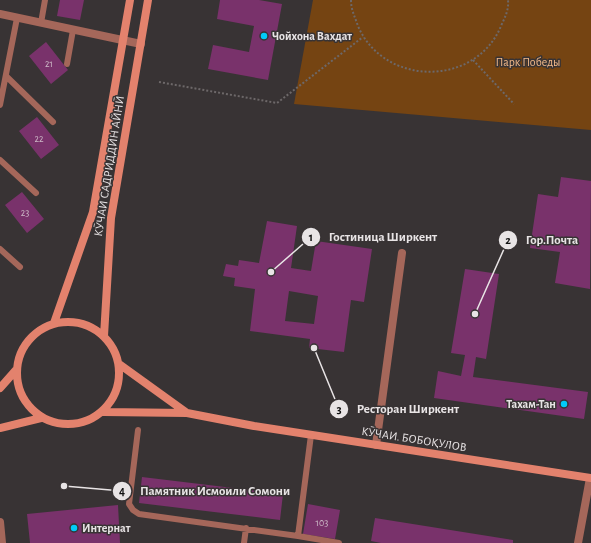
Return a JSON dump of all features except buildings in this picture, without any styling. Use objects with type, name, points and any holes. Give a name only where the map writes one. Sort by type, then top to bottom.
[{"type":"street","name":"КӮЧАИ САДРИДДИН АЙНӢ","points":[[54,323],[93,212],[130,0]]},
{"type":"street","name":"КӮЧАИ САДРИДДИН АЙНӢ","points":[[104,336],[111,218],[148,0]]},
{"type":"street","points":[[0,14],[141,44]]},
{"type":"street","points":[[376,445],[402,253]]},
{"type":"street","points":[[0,388],[16,370],[26,344],[54,323],[81,323],[104,336],[119,364],[187,413]]},
{"type":"street","points":[[0,428],[41,418],[73,426],[104,412],[117,390],[119,364]]},
{"type":"street","points":[[16,370],[20,394],[41,418]]},
{"type":"street","name":"КӮЧАИ. БОБОҚУЛОВ","points":[[104,412],[187,413],[311,435],[590,478]]},
{"type":"street","points":[[578,543],[590,478]]},
{"type":"street","points":[[0,522],[2,543]]},
{"type":"lane","points":[[41,23],[45,0]]},
{"type":"lane","points":[[0,105],[17,18]]},
{"type":"lane","points":[[67,64],[73,30]]},
{"type":"lane","points":[[6,76],[53,122]]},
{"type":"lane","points":[[0,160],[36,193]]},
{"type":"lane","points":[[0,249],[20,267]]},
{"type":"lane","points":[[138,430],[129,504],[133,510],[139,514],[246,528],[339,543]]},
{"type":"lane","points":[[298,536],[311,435]]},
{"type":"lane","points":[[244,543],[246,528]]},
{"type":"path","points":[[351,0],[351,9],[363,37],[384,58],[411,71],[443,72],[473,60],[496,38],[508,8],[508,0]]},
{"type":"path","points":[[159,82],[278,103],[363,37]]},
{"type":"path","points":[[473,60],[514,104]]},
{"type":"green space","name":"Парк Победы","points":[[313,0],[591,0],[591,130],[294,104]]},
{"type":"place","name":"Чойхона Вахдат","points":[[264,36]]},
{"type":"place","name":"Гостиница Ширкент","points":[[271,272]]},
{"type":"place","name":"Гор.Почта","points":[[475,314]]},
{"type":"place","name":"Ресторан Ширкент","points":[[314,348]]},
{"type":"place","name":"Тахам-Тан","points":[[564,404]]},
{"type":"place","name":"Памятник Исмоили Сомони","points":[[64,486]]},
{"type":"place","name":"Интернат","points":[[74,528]]}]
